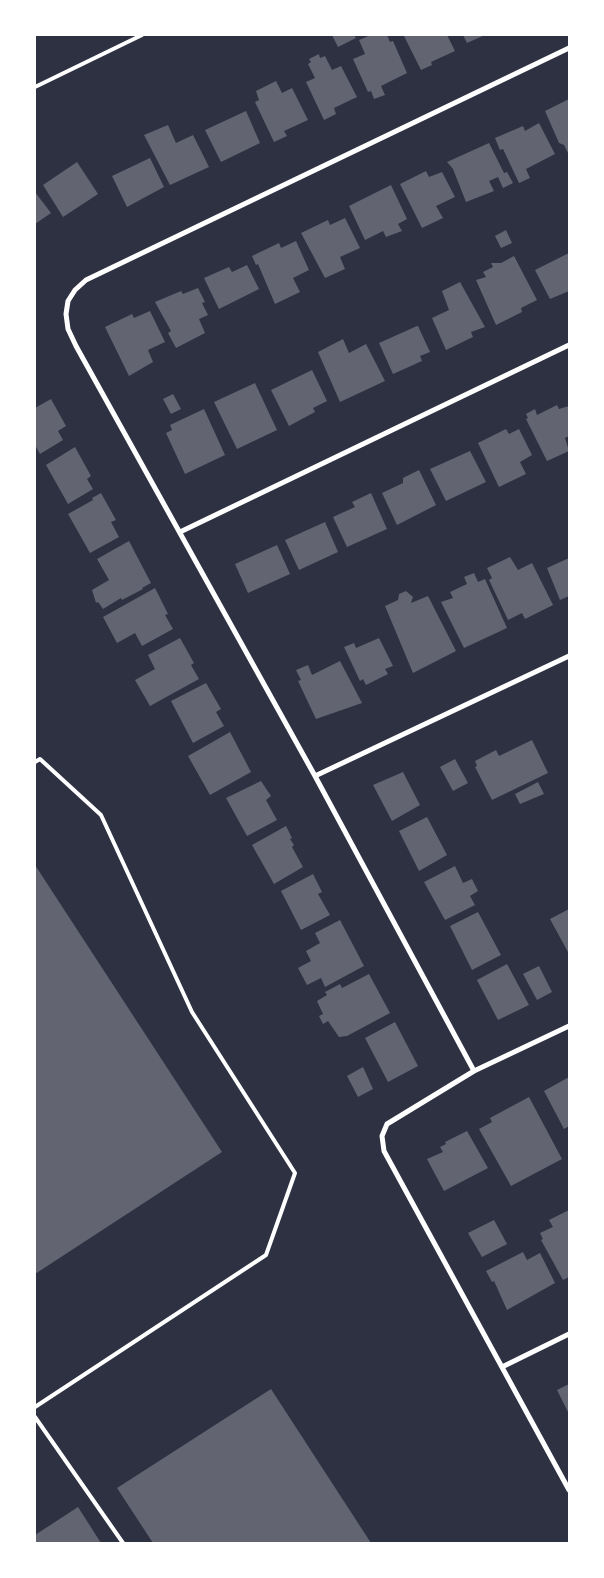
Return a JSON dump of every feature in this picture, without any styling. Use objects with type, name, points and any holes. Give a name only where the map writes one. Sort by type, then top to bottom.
[{"type":"street","points":[[474,1071],[314,776],[76,346],[68,329],[66,314],[68,301],[75,290],[86,280],[569,48]]},
{"type":"street","points":[[180,532],[569,345]]},
{"type":"street","points":[[314,776],[569,656]]},
{"type":"street","points":[[569,1026],[474,1071],[387,1124],[382,1136],[384,1152],[569,1490]]},
{"type":"street","points":[[502,1368],[569,1334]]},
{"type":"lane","points":[[35,87],[142,35]]},
{"type":"lane","points":[[35,762],[40,759],[101,815],[192,1012],[295,1173],[266,1255],[35,1407]]},
{"type":"lane","points":[[35,1417],[123,1543]]},
{"type":"building","points":[[332,35],[354,35],[356,38],[338,47]]},
{"type":"building","points":[[371,35],[387,35],[390,42],[393,41],[407,73],[381,86],[385,95],[374,99],[371,91],[368,92],[353,59],[365,54],[359,40]]},
{"type":"building","points":[[447,35],[455,51],[431,62],[432,65],[421,70],[404,36]]},
{"type":"building","points":[[463,35],[485,35],[467,43]]},
{"type":"building","points":[[319,54],[320,58],[325,56],[332,70],[341,66],[357,97],[334,108],[336,114],[324,120],[306,82],[315,78],[308,64],[311,62],[309,59]]},
{"type":"building","points":[[276,81],[282,93],[292,88],[308,120],[284,131],[287,136],[274,142],[255,102],[259,100],[256,91]]},
{"type":"building","points":[[569,99],[569,155],[564,145],[559,143],[545,111]]},
{"type":"building","points":[[246,111],[260,143],[221,162],[205,130]]},
{"type":"building","points":[[539,123],[555,154],[526,169],[530,178],[519,183],[503,149],[500,150],[495,138],[523,126],[525,131]]},
{"type":"building","points":[[168,125],[176,143],[193,135],[209,167],[170,185],[144,135]]},
{"type":"building","points":[[489,143],[504,173],[507,172],[513,183],[503,188],[498,177],[489,181],[494,191],[466,202],[453,169],[447,162]]},
{"type":"building","points":[[150,158],[164,187],[127,207],[112,176]]},
{"type":"building","points":[[77,162],[98,194],[63,217],[43,185]]},
{"type":"building","points":[[426,171],[429,177],[442,172],[455,197],[436,206],[443,218],[422,228],[400,184]]},
{"type":"building","points":[[391,185],[407,219],[398,224],[402,231],[386,237],[383,231],[365,240],[349,206]]},
{"type":"building","points":[[35,192],[51,213],[35,224]]},
{"type":"building","points":[[345,218],[360,248],[340,257],[345,269],[325,278],[301,233],[328,220],[330,225]]},
{"type":"building","points":[[506,230],[512,243],[501,248],[495,236]]},
{"type":"building","points":[[296,241],[309,270],[293,278],[300,292],[275,304],[258,264],[256,265],[252,256],[279,243],[281,248]]},
{"type":"building","points":[[569,253],[569,291],[550,299],[535,270]]},
{"type":"building","points":[[514,256],[537,300],[521,308],[522,312],[496,325],[476,280],[486,277],[483,272],[493,267],[491,263],[501,263]]},
{"type":"building","points":[[247,265],[259,289],[219,309],[204,278],[229,267],[232,272]]},
{"type":"building","points":[[460,282],[485,327],[471,332],[473,337],[446,350],[432,318],[449,310],[442,291]]},
{"type":"building","points":[[198,288],[205,302],[202,303],[208,315],[199,319],[205,333],[176,348],[168,333],[171,331],[155,302],[181,291],[183,294]]},
{"type":"building","points":[[150,311],[165,342],[148,350],[153,362],[129,376],[105,327],[132,314],[134,318]]},
{"type":"building","points":[[417,326],[430,352],[420,356],[422,361],[393,374],[379,343]]},
{"type":"building","points":[[343,339],[349,353],[366,344],[385,381],[340,402],[318,352]]},
{"type":"building","points":[[312,370],[327,401],[313,408],[315,412],[289,426],[271,390]]},
{"type":"building","points":[[255,383],[277,430],[237,449],[214,402]]},
{"type":"building","points":[[173,394],[181,409],[171,414],[163,399]]},
{"type":"building","points":[[51,399],[66,426],[58,431],[63,440],[40,454],[35,445],[35,408]]},
{"type":"building","points":[[557,405],[559,409],[569,406],[569,436],[565,438],[569,451],[547,461],[526,419],[528,418],[526,414],[535,409],[537,415]]},
{"type":"building","points":[[204,409],[225,455],[185,474],[166,433],[172,430],[170,425]]},
{"type":"building","points":[[506,429],[509,434],[519,429],[532,455],[520,462],[526,474],[499,487],[478,443]]},
{"type":"building","points":[[75,447],[91,476],[87,479],[93,489],[68,504],[46,465]]},
{"type":"building","points":[[470,451],[486,482],[446,501],[430,469]]},
{"type":"building","points":[[419,470],[436,505],[397,525],[382,493],[403,483],[403,478]]},
{"type":"building","points":[[101,493],[116,520],[111,522],[119,537],[90,553],[68,514],[93,500],[92,498]]},
{"type":"building","points":[[371,493],[387,529],[347,547],[333,517],[355,507],[352,502]]},
{"type":"building","points":[[325,522],[338,552],[299,570],[285,540]]},
{"type":"building","points":[[129,541],[151,583],[103,609],[98,602],[96,603],[92,590],[109,580],[97,559]]},
{"type":"building","points":[[277,545],[290,574],[248,593],[235,564]]},
{"type":"building","points":[[510,557],[518,570],[532,563],[553,605],[525,619],[522,613],[508,620],[489,580],[492,578],[487,568]]},
{"type":"building","points":[[569,558],[569,596],[560,600],[547,568]]},
{"type":"building","points":[[474,573],[478,582],[485,579],[507,628],[464,648],[441,602],[453,598],[450,592],[467,584],[464,577]]},
{"type":"building","points":[[155,588],[168,614],[165,615],[173,629],[142,646],[135,633],[117,643],[103,617]]},
{"type":"building","points":[[406,591],[413,597],[411,603],[428,596],[456,651],[413,673],[385,606],[398,600],[399,594]]},
{"type":"building","points":[[180,638],[194,663],[191,665],[199,679],[150,706],[135,680],[155,669],[148,655]]},
{"type":"building","points":[[379,638],[393,666],[385,669],[388,674],[366,685],[363,679],[360,681],[344,647],[354,643],[356,648]]},
{"type":"building","points":[[340,661],[362,703],[316,719],[298,681],[301,680],[296,670],[308,665],[312,675]]},
{"type":"building","points":[[206,683],[221,709],[216,712],[224,726],[193,743],[171,701]]},
{"type":"building","points":[[230,732],[251,772],[210,795],[188,756]]},
{"type":"building","points":[[532,740],[548,773],[492,800],[475,767],[477,766],[475,761],[496,750],[499,756]]},
{"type":"building","points":[[455,759],[468,783],[453,791],[440,767]]},
{"type":"building","points":[[403,772],[420,805],[392,821],[373,785]]},
{"type":"building","points":[[261,781],[271,796],[266,800],[277,820],[247,836],[226,798]]},
{"type":"building","points":[[538,782],[544,794],[520,804],[515,794]]},
{"type":"building","points":[[427,817],[447,855],[419,871],[399,831]]},
{"type":"building","points":[[286,826],[294,845],[292,847],[303,867],[274,884],[252,845]]},
{"type":"building","points":[[35,865],[222,1152],[35,1274]]},
{"type":"building","points":[[455,866],[463,883],[472,879],[478,891],[470,896],[475,905],[445,920],[424,882]]},
{"type":"building","points":[[313,874],[322,892],[318,894],[330,915],[301,930],[281,891]]},
{"type":"building","points":[[569,909],[569,954],[550,919]]},
{"type":"building","points":[[478,912],[501,955],[472,970],[450,926]]},
{"type":"building","points":[[340,920],[364,966],[325,987],[321,978],[307,985],[298,968],[311,961],[306,951],[320,943],[315,933]]},
{"type":"building","points":[[507,964],[529,1005],[498,1020],[477,980]]},
{"type":"building","points":[[539,966],[552,992],[537,1000],[523,974]]},
{"type":"building","points":[[369,974],[390,1013],[347,1036],[339,1037],[328,1021],[323,1024],[319,1016],[323,1014],[317,1001],[327,995],[325,992],[340,984],[342,988]]},
{"type":"building","points":[[395,1022],[418,1066],[388,1082],[365,1038]]},
{"type":"building","points":[[363,1067],[373,1089],[358,1097],[347,1076]]},
{"type":"building","points":[[569,1077],[569,1126],[564,1129],[544,1091]]},
{"type":"building","points":[[529,1097],[562,1159],[511,1186],[479,1129],[492,1122],[490,1118]]},
{"type":"building","points":[[467,1131],[488,1168],[444,1191],[427,1159],[443,1152],[440,1147],[446,1144],[445,1142]]},
{"type":"building","points":[[569,1210],[569,1277],[563,1280],[541,1240],[543,1239],[540,1233],[553,1227],[549,1220]]},
{"type":"building","points":[[494,1220],[507,1244],[482,1257],[468,1233]]},
{"type":"building","points":[[523,1252],[527,1260],[540,1253],[555,1283],[507,1310],[494,1281],[492,1282],[486,1271]]},
{"type":"building","points":[[569,1384],[569,1414],[557,1390]]},
{"type":"building","points":[[271,1389],[371,1543],[153,1543],[117,1488]]},
{"type":"building","points":[[78,1507],[101,1543],[35,1543],[35,1535]]}]
